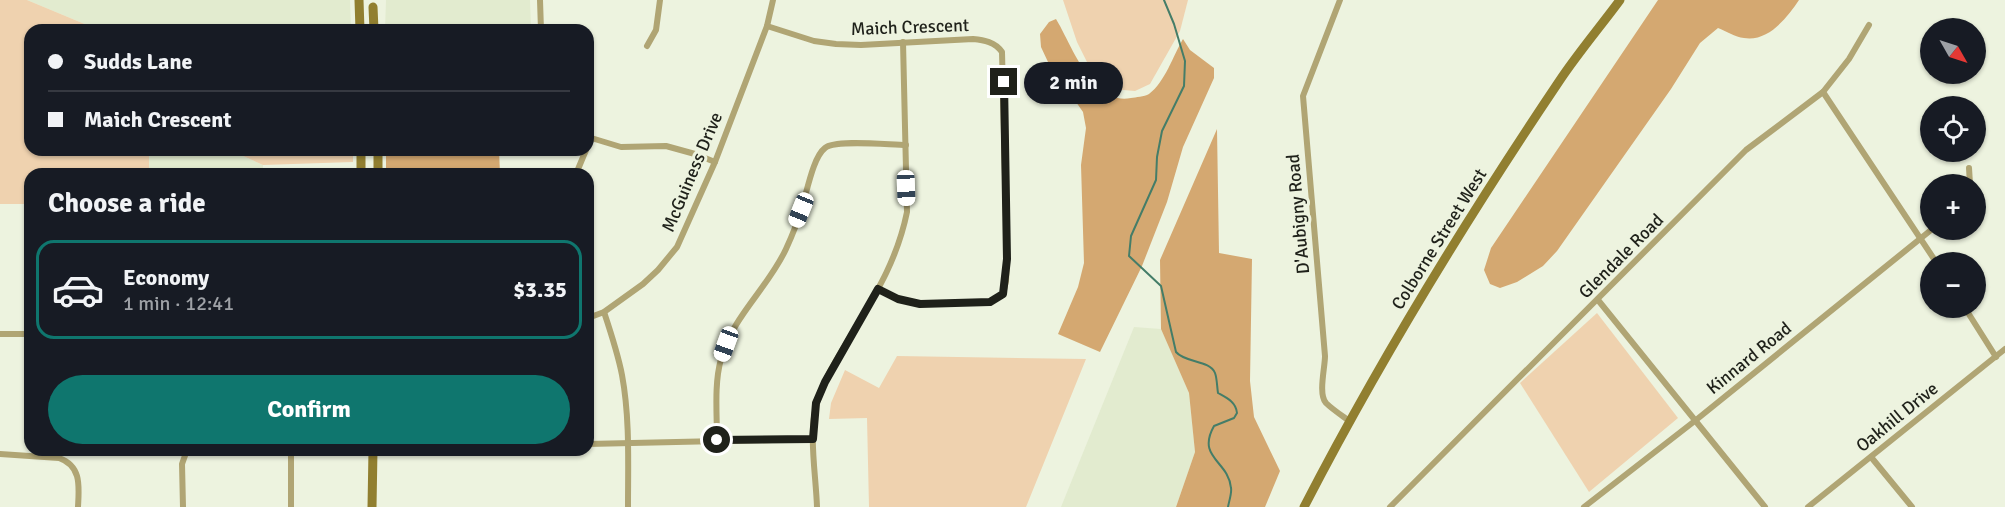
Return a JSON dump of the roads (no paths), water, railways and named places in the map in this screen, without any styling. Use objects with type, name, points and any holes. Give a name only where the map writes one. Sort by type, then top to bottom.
[{"type":"main road","points":[[359,0],[360,24]]},
{"type":"main road","name":"Colborne Street West","points":[[1304,507],[1348,420],[1440,266],[1561,79],[1620,0]]},
{"type":"main road","points":[[373,7],[374,24]]},
{"type":"main road","points":[[372,507],[373,456]]},
{"type":"street","points":[[540,0],[541,24]]},
{"type":"street","points":[[646,46],[656,30],[660,0]]},
{"type":"street","name":"McGuiness Drive","points":[[594,316],[604,312],[643,284],[658,270],[681,239],[715,162],[767,26],[773,0]]},
{"type":"street","name":"D'Aubigny Road","points":[[1340,0],[1303,96],[1325,356],[1322,392],[1323,399],[1328,405],[1348,420]]},
{"type":"street","name":"Glendale Road","points":[[1390,507],[1746,150],[1823,92],[1849,59],[1869,25]]},
{"type":"street","name":"Maich Crescent","points":[[767,26],[814,41],[861,45],[984,40],[998,46],[1002,52],[1006,280],[1003,294],[990,302],[920,304],[898,299],[878,289]]},
{"type":"street","points":[[817,507],[813,439],[816,403],[825,382],[878,289],[896,252],[907,212],[903,42]]},
{"type":"street","points":[[1823,92],[1920,238]]},
{"type":"street","points":[[594,139],[621,147],[666,146],[715,162]]},
{"type":"street","points":[[717,440],[717,384],[723,352],[732,332],[771,276],[785,250],[801,210],[818,156],[825,147],[840,143],[906,145]]},
{"type":"street","points":[[1969,168],[1969,174]]},
{"type":"street","name":"Kinnard Road","points":[[1584,507],[1920,240]]},
{"type":"street","points":[[1598,300],[1765,507]]},
{"type":"street","points":[[604,312],[622,377],[628,444],[628,507]]},
{"type":"street","points":[[1971,318],[1996,357]]},
{"type":"street","points":[[0,334],[24,334]]},
{"type":"street","name":"Oakhill Drive","points":[[1808,507],[2005,349]]},
{"type":"street","points":[[594,444],[813,439]]},
{"type":"street","points":[[0,454],[24,456]]},
{"type":"street","points":[[30,456],[59,458],[73,465],[79,484],[78,507]]},
{"type":"street","points":[[183,507],[182,464],[185,456]]},
{"type":"street","points":[[291,456],[291,507]]},
{"type":"street","points":[[1871,457],[1912,507]]},
{"type":"waterway","points":[[1164,0],[1185,61],[1184,86],[1162,131],[1157,157],[1156,180],[1131,236],[1129,256],[1161,286],[1176,352],[1180,356],[1212,369],[1216,375],[1218,393],[1235,406],[1237,413],[1234,418],[1214,426],[1209,437],[1211,453],[1229,479],[1231,490],[1228,507]]}]
